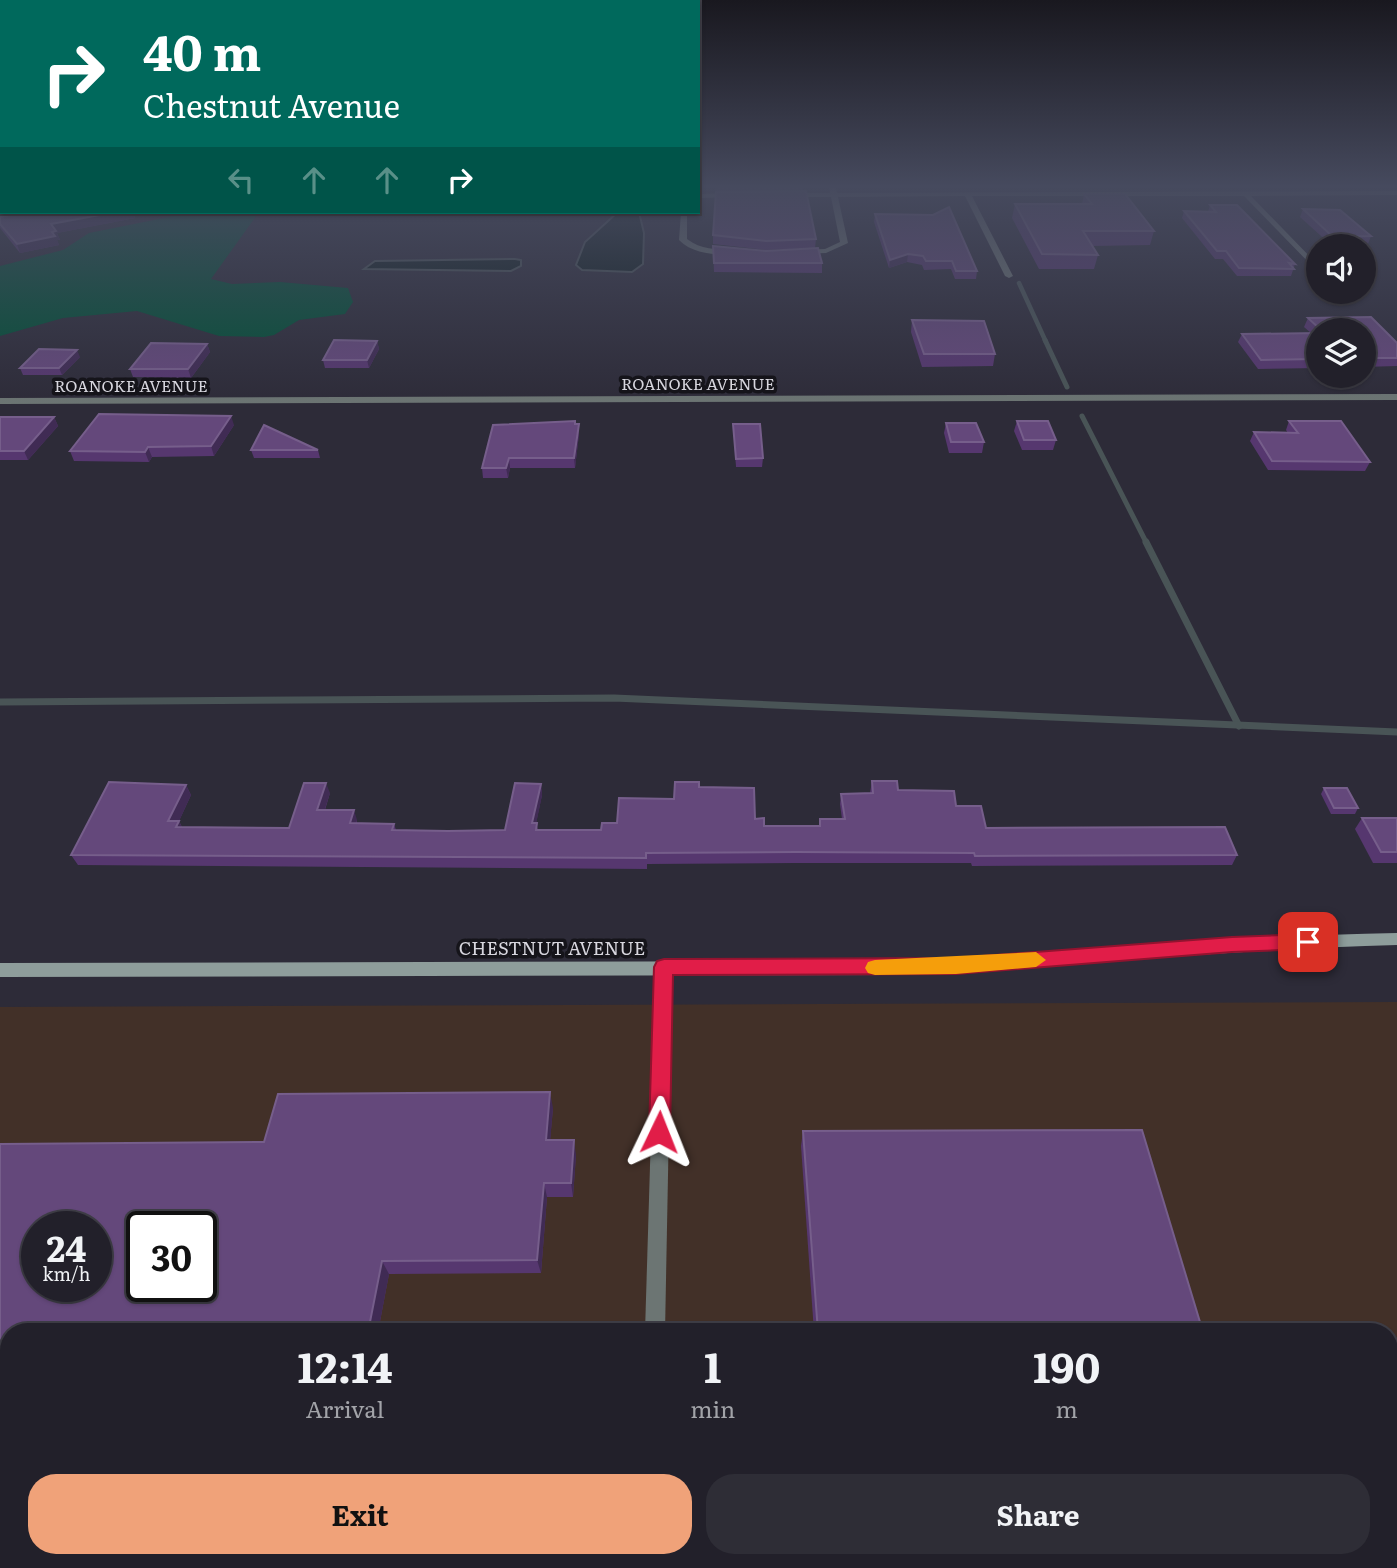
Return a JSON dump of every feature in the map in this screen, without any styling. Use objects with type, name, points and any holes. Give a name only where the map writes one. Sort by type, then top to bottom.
[{"type":"main road","name":"CHESTNUT AVENUE","points":[[0,970],[956,966],[1232,944],[1397,939]]},
{"type":"street","points":[[1000,258],[1009,276]]},
{"type":"street","name":"ROANOKE AVENUE","points":[[0,401],[1397,397]]},
{"type":"street","points":[[655,1323],[664,967]]},
{"type":"shaded area","points":[[579,258],[643,258],[643,264],[632,272],[582,270],[576,265]]},
{"type":"shaded area","points":[[521,260],[521,266],[511,271],[364,269],[375,261]]},
{"type":"shaded area","points":[[1397,1002],[1397,1323],[0,1323],[0,1007]]},
{"type":"green space","points":[[31,258],[226,258],[211,279],[232,284],[280,282],[348,288],[353,302],[345,314],[299,320],[274,335],[264,337],[219,336],[137,311],[63,318],[0,336],[0,266]]},
{"type":"building","points":[[714,258],[821,258],[822,263],[714,263]]},
{"type":"building","points":[[924,258],[971,258],[977,271],[956,271],[952,261],[926,261]]},
{"type":"building","points":[[1231,258],[1289,258],[1295,264],[1289,263],[1294,269],[1239,268]]},
{"type":"building","points":[[1371,317],[1372,318],[1308,318]]},
{"type":"building","points":[[912,320],[984,321],[995,354],[924,354]]},
{"type":"building","points":[[1376,322],[1397,343],[1397,358],[1376,358]]},
{"type":"building","points":[[1306,333],[1306,359],[1261,360],[1242,334]]},
{"type":"building","points":[[334,340],[377,341],[367,360],[323,360]]},
{"type":"building","points":[[151,343],[207,344],[188,369],[130,369]]},
{"type":"building","points":[[39,349],[77,350],[59,368],[20,368]]},
{"type":"building","points":[[99,414],[231,416],[211,446],[148,447],[145,452],[70,451]]},
{"type":"building","points":[[0,417],[54,417],[24,451],[0,451]]},
{"type":"building","points":[[575,421],[575,424],[579,424],[574,458],[509,458],[506,468],[482,468],[493,425]]},
{"type":"building","points":[[1017,421],[1048,421],[1056,440],[1024,440]]},
{"type":"building","points":[[1289,421],[1341,421],[1370,462],[1272,461],[1254,432],[1298,433]]},
{"type":"building","points":[[946,423],[976,423],[984,442],[951,442]]},
{"type":"building","points":[[733,424],[760,424],[763,458],[736,459]]},
{"type":"building","points":[[264,425],[318,450],[251,450]]},
{"type":"building","points":[[872,781],[897,781],[898,790],[954,791],[956,806],[981,806],[986,828],[1225,827],[1237,855],[975,856],[974,853],[796,852],[646,853],[646,858],[71,855],[109,782],[186,785],[168,821],[179,821],[176,827],[289,828],[304,783],[326,783],[317,810],[354,810],[350,823],[394,824],[392,830],[448,831],[505,830],[515,783],[541,784],[532,823],[537,823],[536,830],[601,830],[602,823],[617,823],[619,798],[674,799],[675,782],[699,782],[699,787],[754,788],[755,819],[764,818],[764,826],[820,826],[820,819],[845,819],[841,794],[873,793]]},
{"type":"building","points":[[1324,788],[1347,788],[1358,808],[1334,808]]},
{"type":"building","points":[[1362,818],[1397,818],[1397,852],[1381,852]]},
{"type":"building","points":[[550,1092],[546,1140],[574,1140],[571,1183],[544,1183],[537,1260],[382,1261],[370,1323],[0,1323],[0,1144],[264,1142],[278,1094]]},
{"type":"building","points":[[1142,1130],[1200,1323],[817,1323],[803,1131]]},
{"type":"waterway","points":[[1019,283],[1046,342]]},
{"type":"waterway","points":[[1045,340],[1067,387]]},
{"type":"waterway","points":[[1082,416],[1147,544]]},
{"type":"waterway","points":[[1146,542],[1239,725]]},
{"type":"waterway","points":[[0,702],[614,698],[1239,725]]},
{"type":"waterway","points":[[1239,725],[1397,732]]},
{"type":"slow traffic","points":[[875,968],[1036,960]]},
{"type":"route","points":[[659,1132],[664,967],[956,966],[1232,944],[1308,942]]}]
